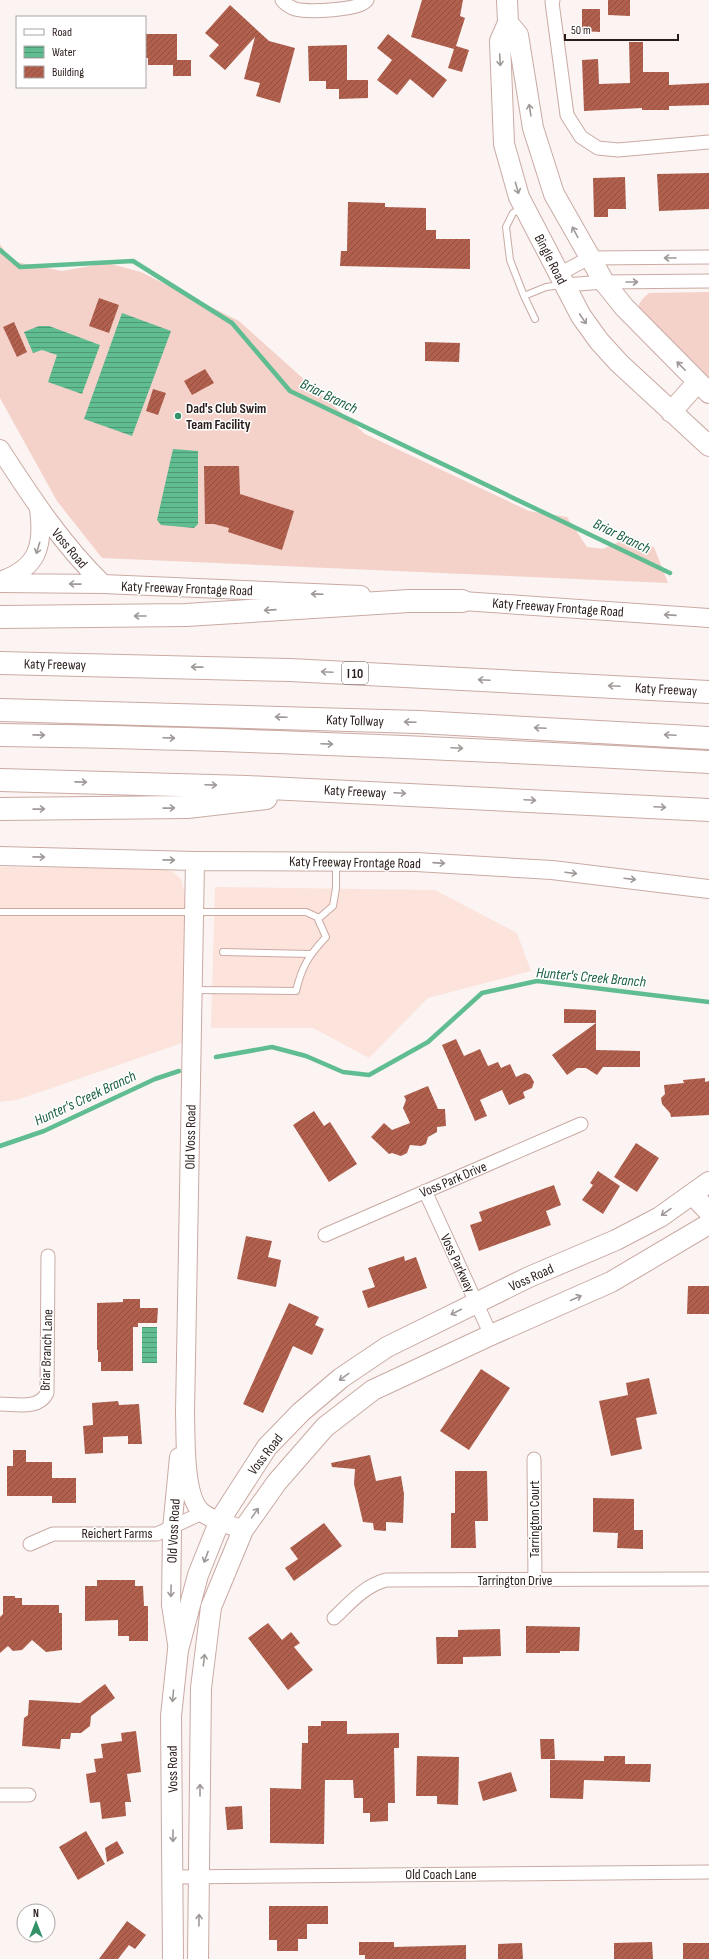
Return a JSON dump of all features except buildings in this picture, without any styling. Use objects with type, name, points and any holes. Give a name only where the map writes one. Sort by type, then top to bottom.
[{"type":"highway","points":[[0,617],[175,616],[409,601],[462,601]]},
{"type":"highway","name":"Katy Freeway","points":[[0,663],[297,671],[709,692]]},
{"type":"highway","name":"Katy Tollway","points":[[0,710],[388,721],[709,738]]},
{"type":"highway","name":"Katy Tollway","points":[[0,735],[149,737],[442,748],[709,762]]},
{"type":"highway","name":"Katy Freeway","points":[[0,780],[333,790],[709,810]]},
{"type":"highway","points":[[0,809],[187,807],[333,790]]},
{"type":"main road","name":"Bingle Road","points":[[508,0],[508,23],[500,41],[504,144],[520,197],[557,282],[599,341],[619,363],[709,446]]},
{"type":"main road","points":[[508,23],[518,35],[533,128],[554,194],[604,282],[624,307],[703,388],[671,412]]},
{"type":"main road","name":"Voss Road","points":[[0,449],[39,509],[85,567],[103,584]]},
{"type":"main road","name":"Voss Road","points":[[0,582],[14,576],[28,566],[38,550],[42,530],[39,509]]},
{"type":"main road","name":"Katy Freeway Frontage Road","points":[[0,582],[103,584],[462,601],[709,618]]},
{"type":"main road","name":"Katy Freeway Frontage Road","points":[[0,856],[195,861],[416,862],[552,870],[709,889]]},
{"type":"main road","name":"Old Voss Road","points":[[195,861],[185,1412],[188,1478],[192,1498],[211,1517]]},
{"type":"main road","name":"Voss Road","points":[[173,1959],[171,1716],[178,1650],[198,1575],[211,1517],[267,1447],[301,1412],[342,1378],[387,1347],[476,1302],[616,1240],[660,1216],[709,1182]]},
{"type":"main road","points":[[692,1194],[709,1212]]},
{"type":"main road","name":"Voss Road","points":[[198,1959],[201,1688],[211,1607],[243,1530],[277,1482],[325,1427],[373,1390],[491,1335],[611,1282],[709,1224]]},
{"type":"main road","name":"Old Voss Road","points":[[178,1650],[170,1605],[172,1529],[185,1412]]},
{"type":"main road","points":[[211,1517],[243,1530]]},
{"type":"street","points":[[282,0],[285,4],[295,9],[334,9],[358,7],[366,3],[367,0]]},
{"type":"street","points":[[553,0],[558,61],[566,115],[580,137],[598,148],[618,150],[709,142]]},
{"type":"street","points":[[557,282],[590,258],[709,258]]},
{"type":"street","points":[[557,282],[709,281]]},
{"type":"street","name":"Voss Park Drive","points":[[325,1235],[581,1124]]},
{"type":"street","name":"Voss Parkway","points":[[425,1191],[491,1335]]},
{"type":"street","name":"Briar Branch Lane","points":[[0,1404],[35,1404],[41,1402],[47,1393],[48,1256]]},
{"type":"street","name":"Tarrington Court","points":[[534,1459],[535,1580]]},
{"type":"street","name":"Reichert Farms","points":[[30,1544],[53,1534],[156,1534],[211,1517]]},
{"type":"street","name":"Tarrington Drive","points":[[334,1618],[365,1589],[386,1580],[709,1579]]},
{"type":"street","points":[[0,1795],[29,1795]]},
{"type":"street","name":"Old Coach Lane","points":[[173,1877],[709,1872]]},
{"type":"lane","points":[[525,207],[513,213],[506,227],[510,260],[535,319]]},
{"type":"lane","points":[[524,296],[557,282]]},
{"type":"lane","points":[[318,919],[333,906],[336,888],[336,862]]},
{"type":"lane","points":[[0,912],[306,912],[318,919],[326,937],[310,954],[300,976],[296,991],[193,990]]},
{"type":"lane","points":[[223,952],[310,954]]},
{"type":"shaded area","name":"Dad's Club Swim Team Facility","points":[[0,244],[11,261],[62,271],[107,263],[141,272],[239,321],[365,434],[529,511],[567,517],[587,547],[603,549],[623,540],[654,547],[668,583],[102,558],[57,501],[0,398]]},
{"type":"shaded area","points":[[709,292],[709,379],[638,311],[641,301],[649,293]]},
{"type":"shaded area","points":[[0,867],[163,869],[173,872],[181,879],[186,903],[188,1041],[17,1100],[0,1102]]},
{"type":"shaded area","points":[[215,887],[435,890],[517,933],[531,971],[428,998],[369,1058],[313,1028],[211,1028]]},
{"type":"water","points":[[122,313],[171,331],[132,436],[84,419]]},
{"type":"water","points":[[39,326],[49,326],[100,345],[82,394],[48,382],[57,355],[42,350],[33,353],[24,332]]},
{"type":"water","points":[[173,449],[198,451],[198,524],[194,528],[161,525],[157,520]]},
{"type":"water","points":[[142,1327],[157,1327],[157,1363],[142,1363]]},
{"type":"waterway","name":"Briar Branch","points":[[0,250],[20,267],[133,261],[232,323],[290,391],[670,573]]},
{"type":"waterway","name":"Hunter's Creek Branch","points":[[216,1057],[272,1047],[306,1056],[343,1072],[369,1075],[428,1042],[482,993],[537,981],[709,1002]]},
{"type":"waterway","name":"Hunter's Creek Branch","points":[[0,1146],[44,1131],[155,1079],[179,1071]]},
{"type":"place","name":"Dad's Club Swim Team Facility","points":[[178,416]]}]
